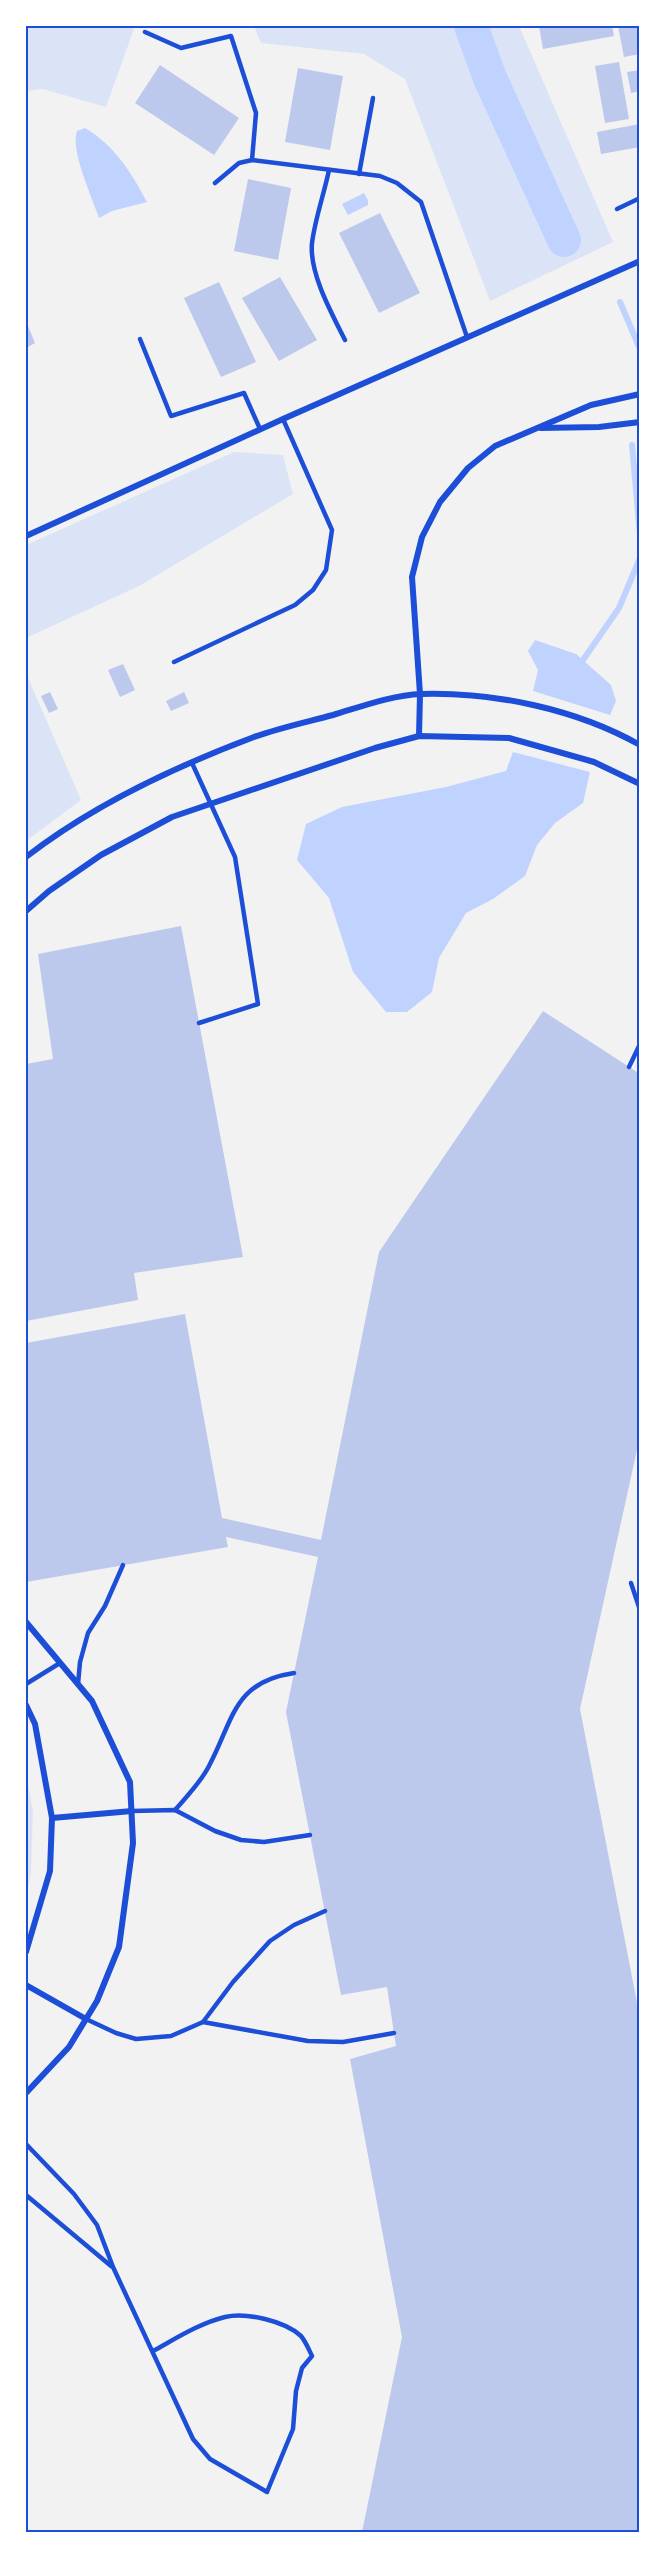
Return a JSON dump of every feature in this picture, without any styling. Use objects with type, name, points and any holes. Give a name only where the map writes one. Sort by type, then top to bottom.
[{"type":"street","points":[[26,536],[260,429],[639,261]]},
{"type":"street","points":[[419,736],[420,694],[412,578],[422,537],[440,502],[468,468],[495,446],[591,405],[639,394]]},
{"type":"street","points":[[537,428],[599,427],[639,422]]},
{"type":"street","points":[[26,857],[101,806],[255,736],[370,704],[420,694],[526,703],[610,729],[639,745]]},
{"type":"street","points":[[26,911],[49,891],[101,855],[172,817],[375,748],[419,736],[509,738],[594,762],[639,784]]},
{"type":"street","points":[[26,1623],[92,1701],[130,1782],[133,1843],[119,1947],[96,2001],[69,2047],[26,2093]]},
{"type":"street","points":[[26,1705],[35,1724],[52,1818],[50,1871],[26,1952]]},
{"type":"street","points":[[52,1818],[132,1810]]},
{"type":"street","points":[[26,1985],[86,2019]]},
{"type":"lane","points":[[145,32],[182,48],[231,36],[256,113],[252,160]]},
{"type":"lane","points":[[359,174],[373,98]]},
{"type":"lane","points":[[215,183],[239,163],[252,160],[380,176],[396,183],[421,202],[467,337]]},
{"type":"lane","points":[[329,170],[312,244],[314,264],[323,294],[345,340]]},
{"type":"lane","points":[[617,209],[639,198]]},
{"type":"lane","points":[[140,339],[171,416],[244,393],[260,429]]},
{"type":"lane","points":[[174,662],[295,605],[313,590],[326,570],[332,530],[283,419]]},
{"type":"lane","points":[[192,763],[235,857],[258,1004],[200,1023]]},
{"type":"lane","points":[[629,1067],[639,1044]]},
{"type":"lane","points":[[78,1684],[80,1662],[88,1633],[105,1606],[123,1565]]},
{"type":"lane","points":[[631,1583],[639,1610]]},
{"type":"lane","points":[[26,1684],[60,1663]]},
{"type":"lane","points":[[175,1810],[208,1768],[238,1703],[250,1689],[266,1679],[294,1673]]},
{"type":"lane","points":[[132,1810],[175,1810],[215,1832],[241,1840],[264,1842],[310,1835]]},
{"type":"lane","points":[[86,2019],[116,2033],[136,2039],[171,2036],[203,2022],[233,1982],[270,1941],[294,1925],[325,1911]]},
{"type":"lane","points":[[203,2022],[308,2042],[343,2042],[394,2033]]},
{"type":"lane","points":[[26,2144],[74,2194],[97,2224],[113,2267],[193,2439],[210,2459],[267,2492],[293,2429],[296,2391],[302,2368],[312,2356],[303,2338],[292,2329],[271,2322],[246,2316],[226,2317],[183,2334],[153,2351]]},
{"type":"lane","points":[[26,2195],[113,2267]]},
{"type":"shaded area","points":[[26,26],[135,26],[106,107],[43,89],[26,91]]},
{"type":"shaded area","points":[[254,26],[519,26],[613,242],[490,301],[405,79],[364,54],[261,43]]},
{"type":"shaded area","points":[[234,452],[283,455],[293,494],[139,586],[26,638],[26,545]]},
{"type":"shaded area","points":[[26,673],[81,800],[26,841]]},
{"type":"shaded area","points":[[26,1775],[33,1811],[31,1871],[26,1900]]},
{"type":"water","points":[[85,128],[114,151],[135,180],[147,202],[112,211],[99,218],[76,150],[77,131]]},
{"type":"water","points":[[364,193],[368,205],[348,215],[342,204]]},
{"type":"water","points":[[535,640],[576,654],[611,685],[616,701],[610,715],[533,691],[538,670],[528,651]]},
{"type":"water","points":[[513,752],[590,772],[583,803],[555,823],[537,845],[525,876],[493,899],[466,913],[439,958],[432,992],[407,1012],[386,1012],[353,972],[329,898],[297,860],[306,824],[342,807],[446,787],[506,771]]},
{"type":"building","points":[[539,26],[612,26],[614,36],[543,49]]},
{"type":"building","points":[[618,26],[640,26],[640,54],[624,57]]},
{"type":"building","points":[[619,62],[629,119],[605,123],[595,66]]},
{"type":"building","points":[[160,65],[239,118],[214,155],[135,103]]},
{"type":"building","points":[[298,68],[343,76],[330,150],[285,142]]},
{"type":"building","points":[[640,70],[640,91],[631,93],[627,72]]},
{"type":"building","points":[[640,124],[640,147],[601,154],[597,132]]},
{"type":"building","points":[[248,179],[291,188],[278,260],[234,251]]},
{"type":"building","points":[[380,213],[420,293],[379,313],[339,233]]},
{"type":"building","points":[[280,277],[317,340],[279,361],[242,298]]},
{"type":"building","points":[[219,282],[256,362],[221,377],[184,298]]},
{"type":"building","points":[[26,321],[35,343],[26,348]]},
{"type":"building","points":[[123,664],[135,690],[120,697],[108,670]]},
{"type":"building","points":[[50,692],[58,709],[49,713],[41,696]]},
{"type":"building","points":[[184,692],[189,703],[171,711],[166,701]]},
{"type":"building","points":[[181,926],[243,1257],[134,1273],[138,1300],[26,1321],[26,1064],[53,1059],[38,954]]},
{"type":"building","points":[[543,1011],[640,1074],[640,1436],[580,1709],[640,2018],[640,2532],[362,2532],[402,2337],[350,2059],[396,2046],[387,1987],[341,1995],[286,1712],[318,1557],[226,1537],[228,1547],[26,1582],[26,1343],[185,1314],[222,1518],[321,1540],[379,1252]]},
{"type":"waterway","points":[[471,26],[490,78],[564,240]]},
{"type":"waterway","points":[[620,302],[640,349]]},
{"type":"waterway","points":[[632,445],[640,535]]},
{"type":"waterway","points":[[580,667],[619,608],[640,558]]}]
